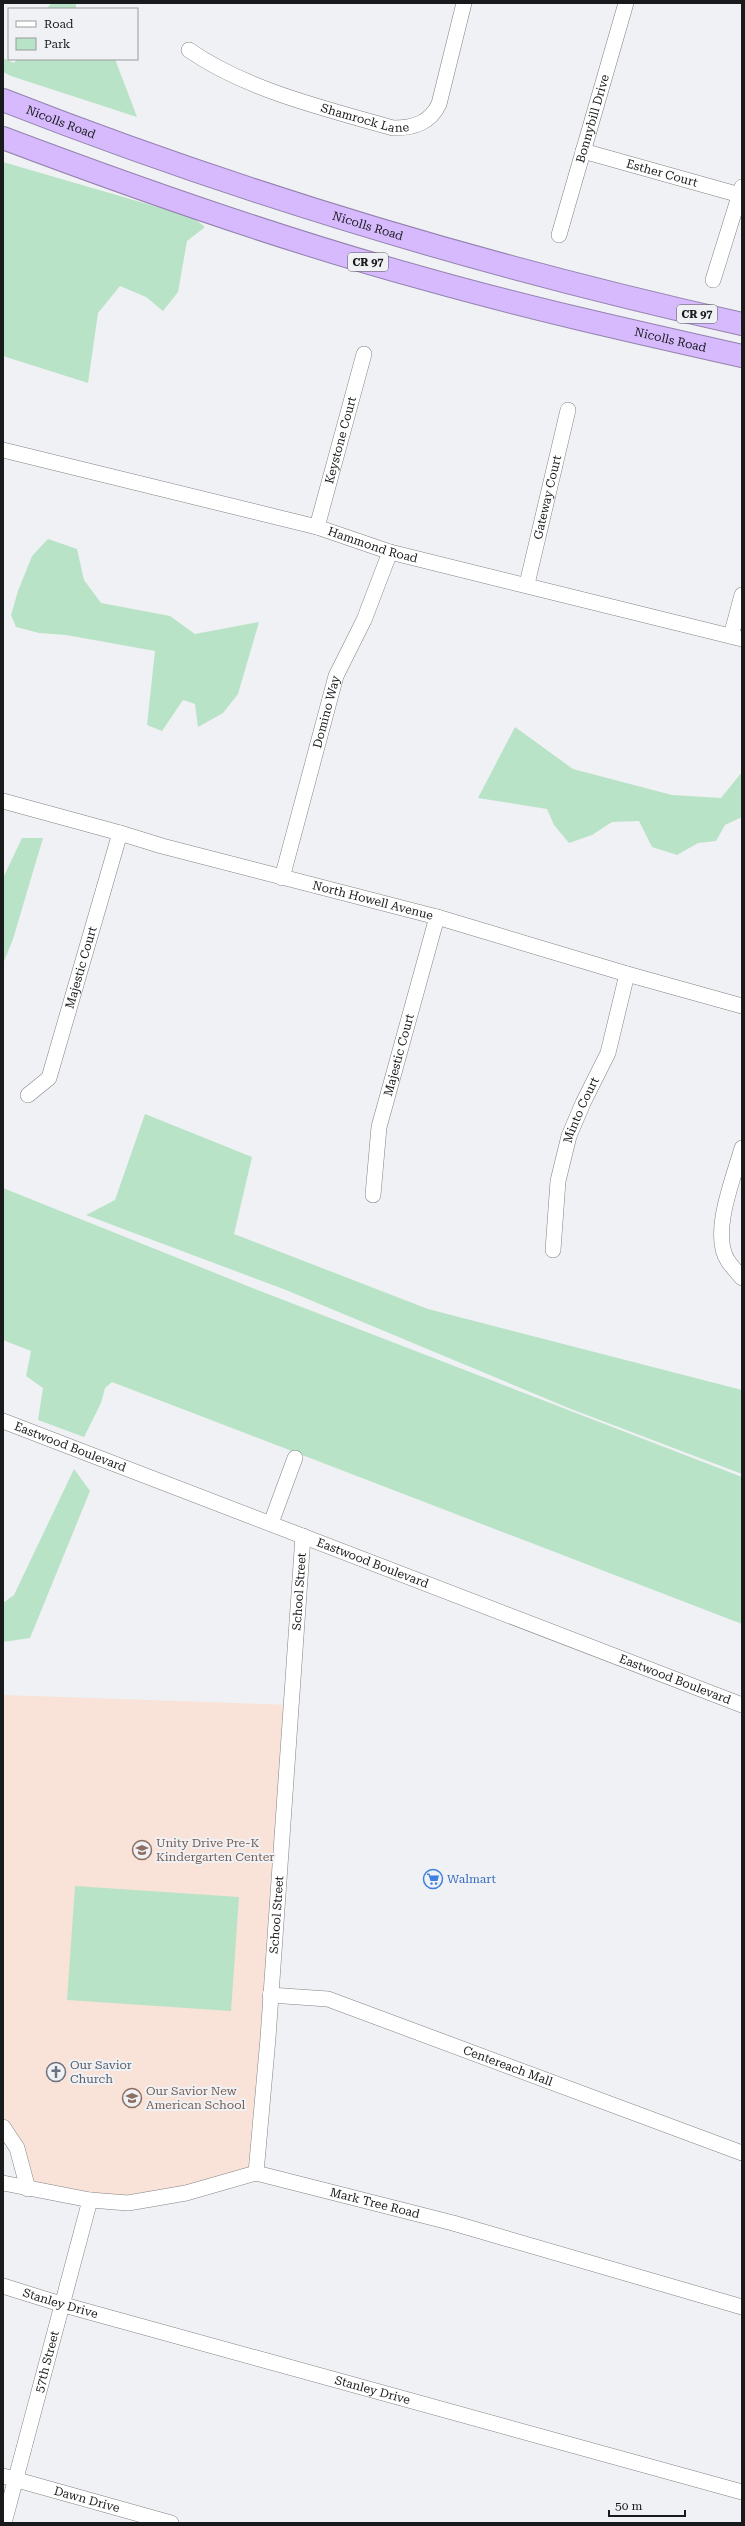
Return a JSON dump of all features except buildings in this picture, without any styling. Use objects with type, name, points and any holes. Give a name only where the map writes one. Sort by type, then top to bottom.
[{"type":"highway","name":"Nicolls Road","points":[[3,100],[160,158],[366,225],[579,286],[742,324]]},
{"type":"highway","name":"Nicolls Road","points":[[3,138],[209,213],[357,259],[565,316],[742,356]]},
{"type":"street","name":"Shamrock Lane","points":[[189,50],[202,59],[274,93],[393,128],[406,128],[424,122],[434,115],[439,104],[464,3]]},
{"type":"street","name":"Bonnybill Drive","points":[[559,235],[626,3]]},
{"type":"street","name":"Esther Court","points":[[583,151],[741,191]]},
{"type":"street","points":[[713,280],[741,191]]},
{"type":"street","name":"Keystone Court","points":[[317,526],[364,354]]},
{"type":"street","name":"Gateway Court","points":[[527,584],[568,410]]},
{"type":"street","name":"Hammond Road","points":[[3,450],[317,526],[390,552],[527,584],[737,638]]},
{"type":"street","name":"Domino Way","points":[[282,878],[336,676],[364,620],[390,552]]},
{"type":"street","points":[[737,638],[742,595]]},
{"type":"street","name":"North Howell Avenue","points":[[3,801],[282,878],[337,889],[437,916],[627,974],[742,1006]]},
{"type":"street","name":"Majestic Court","points":[[28,1095],[49,1078],[120,833]]},
{"type":"street","name":"Majestic Court","points":[[373,1195],[380,1127],[437,916]]},
{"type":"street","name":"Minto Court","points":[[553,1250],[558,1181],[569,1136],[583,1102],[608,1053],[627,974]]},
{"type":"street","points":[[742,1148],[722,1219],[723,1245],[727,1260],[742,1278]]},
{"type":"street","name":"Eastwood Boulevard","points":[[3,1421],[742,1705]]},
{"type":"street","points":[[271,1523],[295,1458]]},
{"type":"street","name":"School Street","points":[[256,2174],[303,1536]]},
{"type":"street","name":"Centereach Mall","points":[[270,1995],[328,1999],[742,2153]]},
{"type":"street","points":[[3,2127],[17,2148],[28,2189]]},
{"type":"street","name":"Mark Tree Road","points":[[3,2183],[90,2200],[128,2203],[186,2193],[256,2174],[453,2223],[742,2307]]},
{"type":"street","name":"57th Street","points":[[4,2523],[10,2478],[64,2305],[90,2200]]},
{"type":"street","name":"Stanley Drive","points":[[3,2286],[64,2305],[742,2492]]},
{"type":"street","name":"Dawn Drive","points":[[10,2478],[171,2523]]},
{"type":"shaded area","name":"Unity Drive Pre-K Kindergarten Center","points":[[3,1695],[291,1705],[256,2173],[128,2203],[28,2189],[3,2127]]},
{"type":"green space","points":[[51,3],[76,3],[76,8],[48,8]]},
{"type":"green space","points":[[3,58],[14,63],[16,60],[115,60],[137,117],[11,76],[3,72]]},
{"type":"green space","points":[[3,162],[192,217],[205,227],[187,241],[178,292],[163,311],[146,297],[120,286],[98,313],[88,383],[3,356]]},
{"type":"green space","points":[[48,539],[77,549],[84,580],[101,603],[170,616],[195,634],[259,622],[238,694],[223,713],[198,727],[195,704],[183,700],[162,731],[147,725],[155,651],[66,635],[39,633],[16,627],[11,615],[18,591],[32,556]]},
{"type":"green space","points":[[515,727],[573,769],[672,795],[721,798],[742,772],[742,817],[725,825],[716,841],[698,843],[677,855],[652,847],[639,821],[612,822],[592,835],[569,843],[554,825],[547,809],[478,798]]},
{"type":"green space","points":[[22,838],[43,838],[13,939],[3,964],[3,878]]},
{"type":"green space","points":[[145,1114],[252,1157],[234,1234],[428,1309],[742,1390],[742,1474],[571,1409],[286,1290],[86,1215],[115,1200]]},
{"type":"green space","points":[[3,1188],[255,1289],[742,1477],[742,1624],[112,1382],[105,1388],[101,1403],[84,1437],[38,1420],[43,1388],[26,1376],[31,1351],[3,1340]]},
{"type":"green space","points":[[74,1469],[90,1491],[30,1638],[3,1642],[3,1603],[14,1595]]},
{"type":"green space","points":[[75,1886],[239,1897],[231,2011],[67,2000]]},
{"type":"place","name":"Unity Drive Pre-K Kindergarten Center","points":[[142,1850]]},
{"type":"place","name":"Walmart","points":[[433,1879]]},
{"type":"place","name":"Our Savior Church","points":[[56,2072]]},
{"type":"place","name":"Our Savior New American School","points":[[132,2098]]}]
